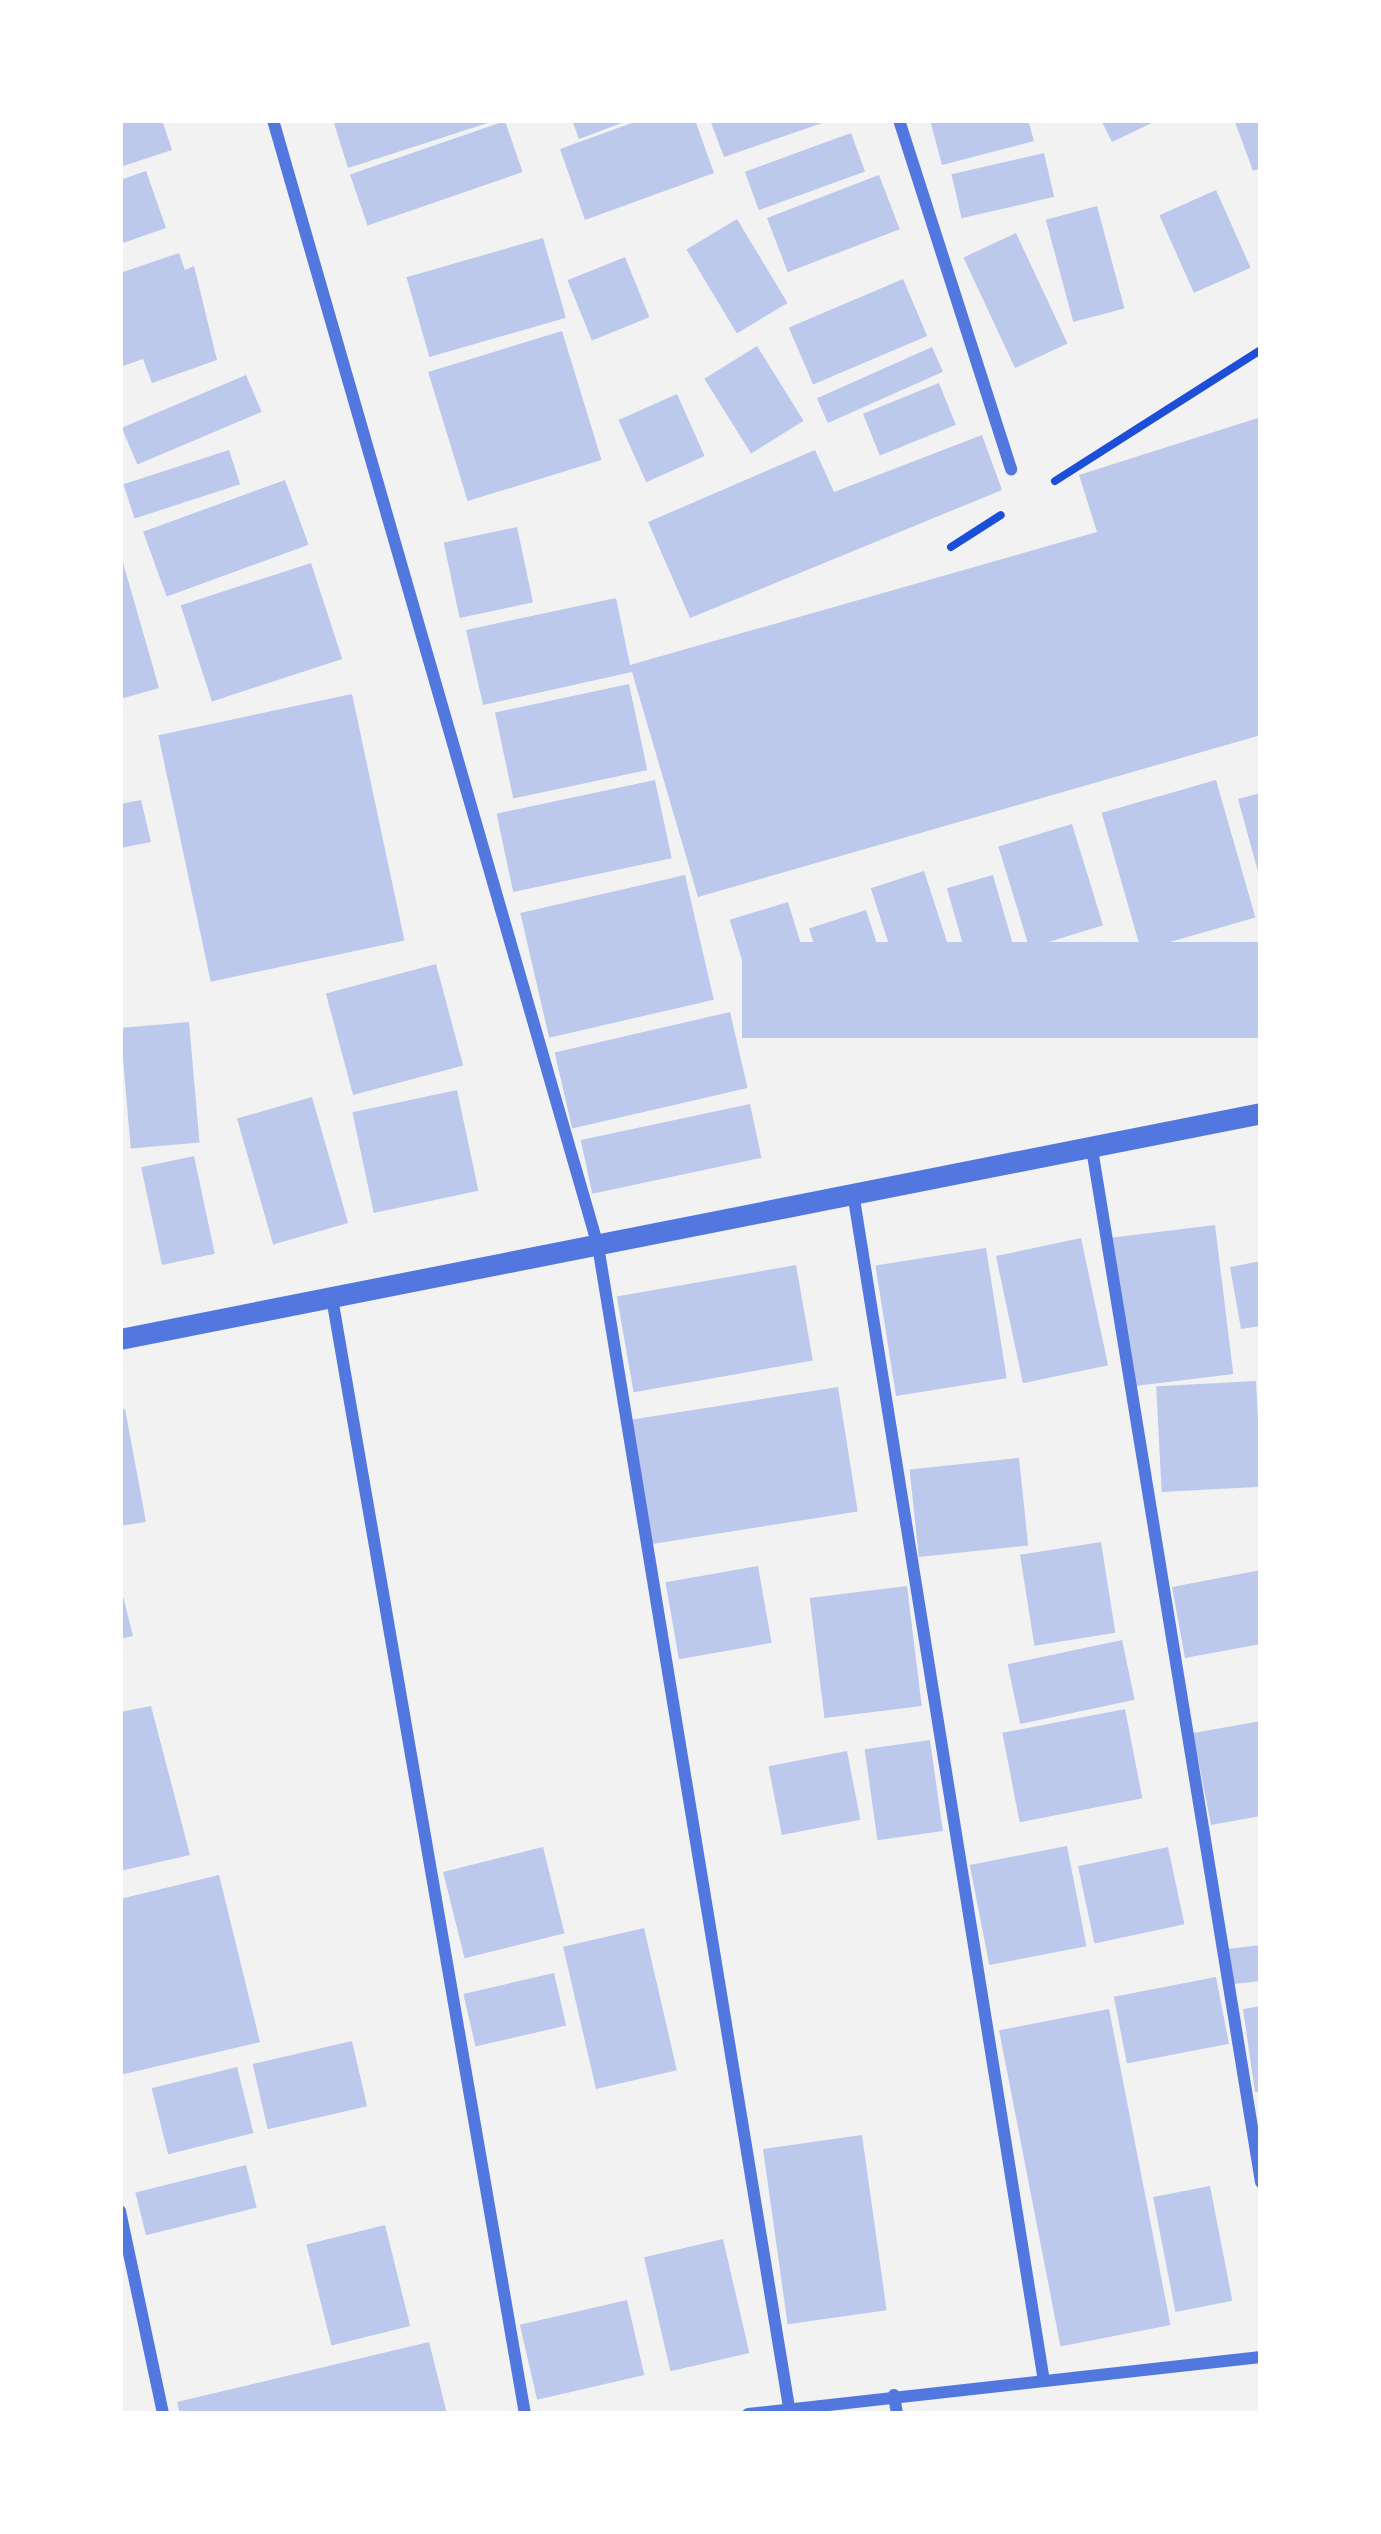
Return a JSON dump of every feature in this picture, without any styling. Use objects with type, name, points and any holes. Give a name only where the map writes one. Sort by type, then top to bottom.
[{"type":"street","points":[[273,120],[598,1246],[789,2407]]},
{"type":"street","points":[[899,120],[1011,469]]},
{"type":"street","points":[[120,1339],[1261,1112]]},
{"type":"street","points":[[1092,1149],[1261,2182]]},
{"type":"street","points":[[853,1192],[1042,2375]]},
{"type":"street","points":[[332,1298],[525,2414]]},
{"type":"street","points":[[120,2211],[163,2414]]},
{"type":"street","points":[[748,2414],[1042,2375],[1261,2357]]},
{"type":"street","points":[[894,2395],[897,2414]]},
{"type":"path","points":[[1048,485],[1261,350]]},
{"type":"path","points":[[951,547],[1009,510]]},
{"type":"building","points":[[120,120],[162,120],[172,150],[120,167]]},
{"type":"building","points":[[333,120],[494,120],[494,121],[348,168]]},
{"type":"building","points":[[572,120],[630,120],[579,139]]},
{"type":"building","points":[[640,120],[695,120],[714,173],[585,220],[560,149]]},
{"type":"building","points":[[710,120],[828,120],[828,121],[724,157]]},
{"type":"building","points":[[930,120],[1028,120],[1034,141],[942,165]]},
{"type":"building","points":[[1101,120],[1158,120],[1112,142]]},
{"type":"building","points":[[1261,120],[1261,168],[1253,171],[1235,122]]},
{"type":"building","points":[[505,121],[523,172],[368,225],[350,174]]},
{"type":"building","points":[[851,133],[865,172],[759,210],[745,172]]},
{"type":"building","points":[[1044,153],[1054,197],[962,218],[951,174]]},
{"type":"building","points":[[146,171],[166,228],[120,244],[120,180]]},
{"type":"building","points":[[879,175],[900,229],[788,272],[767,218]]},
{"type":"building","points":[[1216,190],[1251,268],[1194,293],[1159,215]]},
{"type":"building","points":[[1097,206],[1124,308],[1073,322],[1046,220]]},
{"type":"building","points":[[737,219],[787,303],[737,333],[686,249]]},
{"type":"building","points":[[1016,233],[1068,344],[1015,368],[963,258]]},
{"type":"building","points":[[543,238],[566,318],[429,357],[407,277]]},
{"type":"building","points":[[179,253],[185,270],[194,266],[217,360],[152,383],[143,359],[120,367],[120,273]]},
{"type":"building","points":[[625,257],[649,317],[592,340],[568,280]]},
{"type":"building","points":[[903,279],[927,336],[813,385],[789,327]]},
{"type":"building","points":[[562,331],[601,460],[468,501],[428,372]]},
{"type":"building","points":[[757,346],[804,421],[751,453],[704,379]]},
{"type":"building","points":[[932,347],[943,372],[828,423],[817,398]]},
{"type":"building","points":[[246,375],[262,412],[137,465],[122,428]]},
{"type":"building","points":[[939,383],[956,425],[880,455],[863,414]]},
{"type":"building","points":[[677,394],[705,456],[646,482],[619,420]]},
{"type":"building","points":[[1261,417],[1261,735],[698,897],[632,672],[483,705],[466,630],[616,598],[630,665],[1097,532],[1079,475]]},
{"type":"building","points":[[982,435],[1002,490],[690,618],[648,522],[815,450],[834,492]]},
{"type":"building","points":[[229,450],[240,484],[135,519],[123,484]]},
{"type":"building","points":[[285,480],[309,545],[167,596],[143,532]]},
{"type":"building","points":[[517,527],[533,602],[460,618],[444,543]]},
{"type":"building","points":[[120,552],[159,688],[120,699]]},
{"type":"building","points":[[311,563],[342,659],[212,701],[181,605]]},
{"type":"building","points":[[629,684],[647,770],[513,799],[495,712]]},
{"type":"building","points":[[352,694],[404,940],[211,982],[158,735]]},
{"type":"building","points":[[655,780],[672,858],[513,892],[497,814]]},
{"type":"building","points":[[1216,780],[1255,917],[1141,950],[1102,813]]},
{"type":"building","points":[[1261,793],[1261,879],[1260,879],[1238,799]]},
{"type":"building","points":[[141,800],[151,842],[120,848],[120,804]]},
{"type":"building","points":[[1072,824],[1103,925],[1029,948],[998,847]]},
{"type":"building","points":[[924,871],[956,971],[903,988],[871,888]]},
{"type":"building","points":[[685,875],[714,1000],[549,1038],[520,913]]},
{"type":"building","points":[[993,875],[1018,962],[972,976],[947,888]]},
{"type":"building","points":[[788,902],[816,995],[758,1013],[730,920]]},
{"type":"building","points":[[866,910],[890,985],[833,1004],[809,929]]},
{"type":"building","points":[[742,942],[1261,942],[1261,1038],[742,1038]]},
{"type":"building","points":[[436,964],[463,1065],[353,1095],[326,994]]},
{"type":"building","points":[[730,1012],[748,1088],[572,1128],[555,1052]]},
{"type":"building","points":[[189,1022],[200,1143],[131,1149],[120,1028]]},
{"type":"building","points":[[457,1090],[478,1191],[374,1213],[352,1112]]},
{"type":"building","points":[[312,1097],[348,1223],[273,1244],[237,1118]]},
{"type":"building","points":[[750,1104],[761,1158],[592,1194],[581,1140]]},
{"type":"building","points":[[194,1156],[215,1254],[162,1265],[141,1167]]},
{"type":"building","points":[[1215,1225],[1233,1374],[1129,1387],[1111,1238]]},
{"type":"building","points":[[1081,1238],[1108,1365],[1023,1383],[996,1256]]},
{"type":"building","points":[[986,1248],[1007,1378],[896,1396],[875,1266]]},
{"type":"building","points":[[1261,1261],[1261,1326],[1241,1329],[1230,1267]]},
{"type":"building","points":[[796,1265],[813,1361],[634,1392],[617,1297]]},
{"type":"building","points":[[1256,1381],[1261,1487],[1162,1492],[1156,1386]]},
{"type":"building","points":[[838,1387],[858,1511],[649,1544],[630,1420]]},
{"type":"building","points":[[125,1409],[146,1522],[120,1526],[120,1410]]},
{"type":"building","points":[[1019,1458],[1028,1546],[919,1557],[910,1469]]},
{"type":"building","points":[[1101,1542],[1115,1633],[1034,1646],[1020,1555]]},
{"type":"building","points":[[758,1566],[772,1643],[679,1659],[665,1582]]},
{"type":"building","points":[[1261,1570],[1261,1644],[1185,1658],[1172,1587]]},
{"type":"building","points":[[120,1584],[133,1636],[120,1639]]},
{"type":"building","points":[[907,1586],[922,1706],[824,1718],[810,1598]]},
{"type":"building","points":[[1122,1640],[1135,1700],[1020,1724],[1008,1664]]},
{"type":"building","points":[[151,1706],[190,1855],[120,1871],[120,1712]]},
{"type":"building","points":[[1125,1709],[1142,1798],[1020,1822],[1002,1733]]},
{"type":"building","points":[[1261,1721],[1261,1816],[1211,1825],[1193,1733]]},
{"type":"building","points":[[930,1740],[943,1831],[877,1840],[865,1749]]},
{"type":"building","points":[[847,1751],[860,1820],[782,1835],[768,1766]]},
{"type":"building","points":[[1067,1846],[1086,1946],[989,1965],[970,1865]]},
{"type":"building","points":[[543,1847],[565,1933],[465,1958],[443,1872]]},
{"type":"building","points":[[1168,1847],[1184,1924],[1094,1943],[1078,1866]]},
{"type":"building","points":[[219,1875],[260,2042],[120,2075],[120,1899]]},
{"type":"building","points":[[644,1928],[677,2070],[596,2089],[563,1947]]},
{"type":"building","points":[[1261,1945],[1261,1981],[1234,1984],[1227,1949]]},
{"type":"building","points":[[554,1973],[566,2026],[476,2047],[463,1994]]},
{"type":"building","points":[[1216,1977],[1229,2044],[1127,2064],[1114,1997]]},
{"type":"building","points":[[1261,2006],[1261,2092],[1255,2092],[1243,2009]]},
{"type":"building","points":[[1109,2009],[1170,2325],[1060,2346],[999,2030]]},
{"type":"building","points":[[352,2041],[367,2106],[268,2129],[253,2064]]},
{"type":"building","points":[[237,2067],[253,2133],[168,2154],[152,2088]]},
{"type":"building","points":[[862,2135],[887,2310],[788,2324],[763,2149]]},
{"type":"building","points":[[246,2165],[257,2208],[146,2235],[135,2193]]},
{"type":"building","points":[[1210,2186],[1232,2301],[1175,2312],[1153,2197]]},
{"type":"building","points":[[385,2225],[410,2326],[332,2346],[306,2245]]},
{"type":"building","points":[[723,2239],[749,2353],[670,2371],[644,2257]]},
{"type":"building","points":[[627,2300],[644,2375],[537,2400],[520,2325]]},
{"type":"building","points":[[429,2342],[447,2414],[180,2414],[177,2402]]}]
